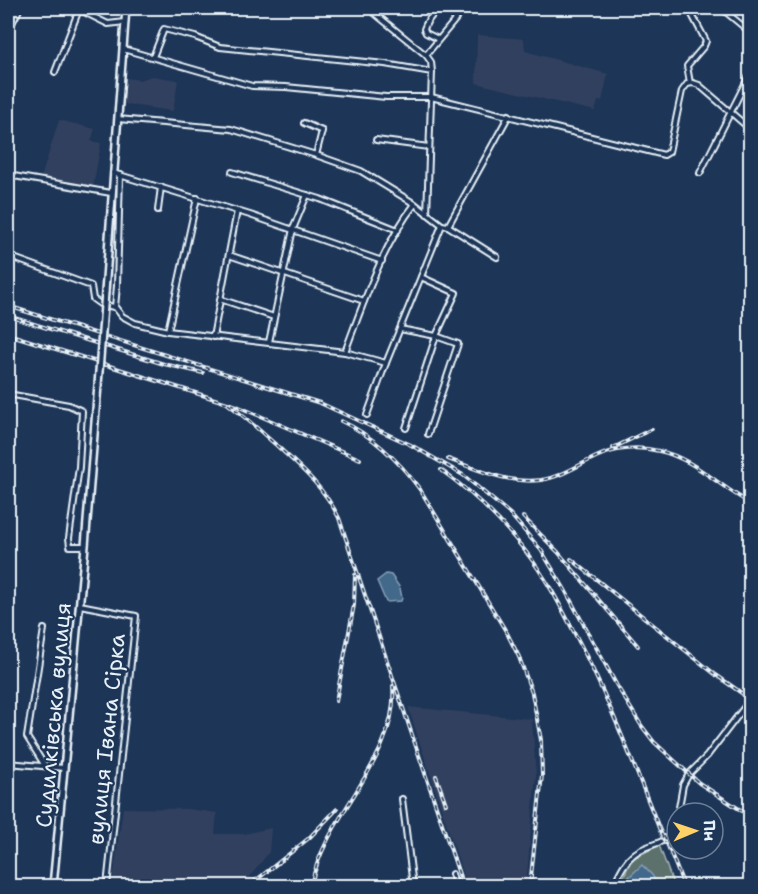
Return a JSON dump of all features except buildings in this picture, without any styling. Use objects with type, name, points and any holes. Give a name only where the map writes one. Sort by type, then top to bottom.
[{"type":"main road","points":[[111,193],[126,8]]},
{"type":"main road","name":"Судилківська вулиця","points":[[53,886],[85,546],[111,193]]},
{"type":"street","points":[[8,31],[20,8]]},
{"type":"street","points":[[372,8],[373,12],[426,55],[431,62],[427,214]]},
{"type":"street","points":[[438,8],[424,29],[426,33],[438,39]]},
{"type":"street","points":[[426,55],[465,8]]},
{"type":"street","points":[[721,8],[750,32]]},
{"type":"street","points":[[689,9],[706,41],[687,66],[690,83]]},
{"type":"street","points":[[55,72],[78,12],[108,24],[125,22]]},
{"type":"street","points":[[153,57],[164,29],[220,47],[385,64],[432,72]]},
{"type":"street","points":[[123,49],[252,86],[386,97],[431,97],[664,156],[669,152],[682,91],[690,83],[699,85],[750,129]]},
{"type":"street","points":[[700,173],[750,74]]},
{"type":"street","points":[[448,226],[509,115]]},
{"type":"street","points":[[117,119],[231,129],[361,171],[415,204],[442,225],[448,226],[497,257]]},
{"type":"street","points":[[304,123],[322,130],[316,155]]},
{"type":"street","points":[[376,140],[429,147]]},
{"type":"street","points":[[232,172],[307,195],[399,230]]},
{"type":"street","points":[[113,173],[293,229],[382,261]]},
{"type":"street","points":[[8,175],[111,193]]},
{"type":"street","points":[[115,307],[120,175]]},
{"type":"street","points":[[158,210],[161,187]]},
{"type":"street","points":[[269,342],[293,229],[307,195]]},
{"type":"street","points":[[168,331],[197,198]]},
{"type":"street","points":[[345,352],[382,261],[415,204]]},
{"type":"street","points":[[213,337],[237,211]]},
{"type":"street","points":[[367,416],[442,225]]},
{"type":"street","points":[[229,255],[364,301]]},
{"type":"street","points":[[8,256],[91,286],[93,299],[100,304],[115,307],[122,316],[135,323],[168,331],[345,352],[386,363]]},
{"type":"street","points":[[406,429],[436,336],[456,292],[421,277]]},
{"type":"street","points":[[220,299],[274,317]]},
{"type":"street","points":[[400,329],[436,336],[458,344],[428,434]]},
{"type":"street","points":[[8,394],[69,405],[82,411],[79,467],[69,538],[70,546],[85,546]]},
{"type":"street","name":"вулиця Івана Сірка","points":[[80,605],[136,616],[107,886]]},
{"type":"street","points":[[44,629],[27,737],[45,766]]},
{"type":"street","points":[[680,801],[683,785],[689,774],[707,756],[750,700]]},
{"type":"street","points":[[8,763],[64,768]]},
{"type":"street","points":[[402,799],[413,886]]},
{"type":"street","points":[[613,886],[627,860],[636,852],[665,839]]},
{"type":"street","points":[[452,874],[456,886]]},
{"type":"shaded area","points":[[477,35],[524,39],[525,51],[608,74],[602,101],[598,101],[595,111],[476,83]]},
{"type":"shaded area","points":[[152,76],[178,80],[173,111],[124,104],[127,78],[139,80]]},
{"type":"shaded area","points":[[59,120],[95,129],[91,141],[101,143],[93,187],[41,178]]},
{"type":"shaded area","points":[[386,574],[391,575],[400,588],[401,601],[386,602],[377,581]]},
{"type":"shaded area","points":[[408,707],[532,719],[536,775],[526,886],[467,886]]},
{"type":"shaded area","points":[[123,808],[188,809],[217,813],[215,834],[244,834],[271,828],[269,852],[243,886],[112,886]]},
{"type":"shaded area","points":[[642,865],[659,886],[633,886],[629,877]]},
{"type":"green space","points":[[659,845],[674,886],[619,886],[632,859]]},
{"type":"railway","points":[[8,306],[320,403],[411,445],[463,475],[510,514],[541,550],[617,686],[654,742],[699,783],[750,816]]},
{"type":"railway","points":[[8,316],[164,364],[203,373]]},
{"type":"railway","points":[[8,334],[237,406],[360,459]]},
{"type":"railway","points":[[228,404],[311,478],[339,518],[463,886]]},
{"type":"railway","points":[[341,421],[364,434],[386,451],[421,491],[507,633],[519,657],[532,693],[541,740],[542,775],[530,886]]},
{"type":"railway","points":[[613,448],[652,429]]},
{"type":"railway","points":[[448,459],[505,478],[529,481],[556,476],[611,452],[651,449],[695,466],[750,503]]},
{"type":"railway","points":[[441,470],[497,518],[546,580],[586,656],[622,735],[665,843]]},
{"type":"railway","points":[[523,517],[558,552],[638,646]]},
{"type":"railway","points":[[571,559],[716,675],[750,699]]},
{"type":"railway","points":[[336,701],[354,605],[355,575]]},
{"type":"railway","points":[[311,886],[319,859],[331,834],[385,738],[392,713],[393,686]]},
{"type":"railway","points":[[436,776],[446,804]]},
{"type":"railway","points":[[249,886],[309,838],[337,809]]},
{"type":"railway","points":[[664,836],[684,886]]}]
